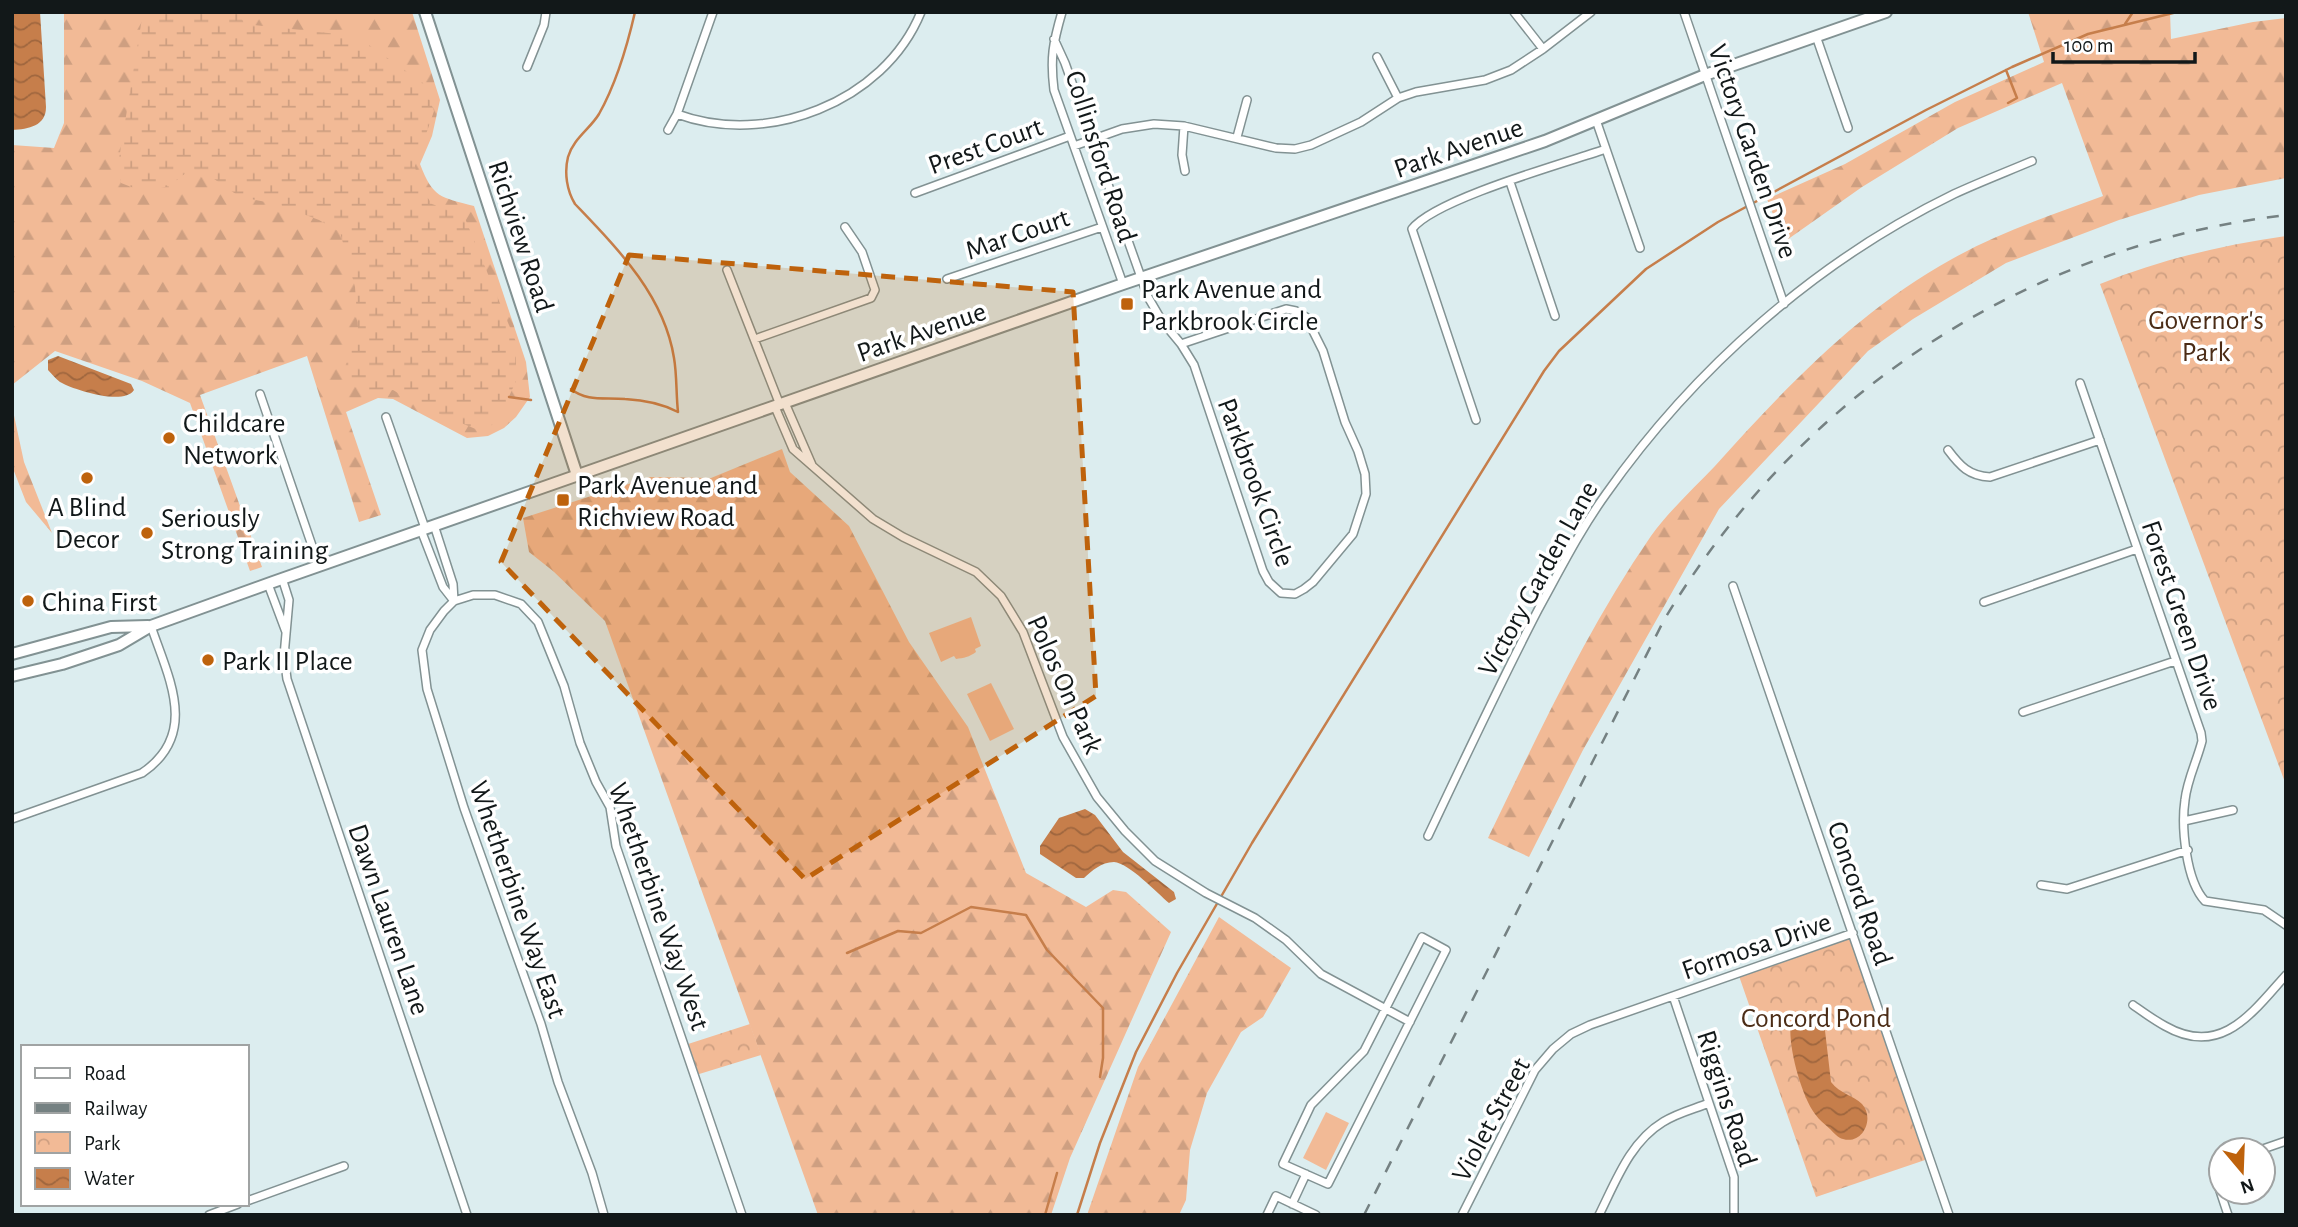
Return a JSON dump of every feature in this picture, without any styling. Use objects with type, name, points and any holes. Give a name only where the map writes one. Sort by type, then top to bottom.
[{"type":"main road","name":"Richview Road","points":[[425,12],[577,475]]},
{"type":"main road","name":"Park Avenue","points":[[12,676],[62,664],[119,645],[151,626],[282,578],[1123,284],[1545,141],[1705,75],[1886,12]]},
{"type":"main road","name":"Park Avenue","points":[[12,654],[111,627],[151,626]]},
{"type":"main road","points":[[78,638],[98,652]]},
{"type":"street","points":[[527,67],[544,25],[546,12]]},
{"type":"street","points":[[668,130],[677,114],[713,12]]},
{"type":"street","points":[[677,114],[711,124],[752,126],[784,121],[825,106],[846,97],[890,62],[906,41],[920,12]]},
{"type":"street","name":"Collinsford Road","points":[[1062,12],[1054,39],[1051,63],[1054,90],[1123,284]]},
{"type":"street","points":[[1514,12],[1543,49]]},
{"type":"street","points":[[1074,146],[1140,125],[1184,127],[1276,148],[1295,149],[1311,145],[1416,92],[1485,80],[1511,70],[1591,12]]},
{"type":"street","name":"Victory Garden Drive","points":[[1684,12],[1784,304]]},
{"type":"street","points":[[1816,36],[1848,128]]},
{"type":"street","name":"Collinsford Road","points":[[1054,39],[1065,63],[1141,278]]},
{"type":"street","points":[[1377,57],[1398,99]]},
{"type":"street","points":[[1237,137],[1247,100]]},
{"type":"street","points":[[1596,120],[1640,248]]},
{"type":"street","points":[[1184,127],[1182,155],[1185,171]]},
{"type":"street","name":"Prest Court","points":[[915,192],[1070,136]]},
{"type":"street","points":[[1476,420],[1412,229],[1431,214],[1468,196],[1606,149]]},
{"type":"street","name":"Victory Garden Lane","points":[[1428,836],[1511,662],[1564,561],[1605,495],[1661,423],[1742,339],[1839,261],[1954,194],[2032,161]]},
{"type":"street","points":[[1084,175],[1101,169]]},
{"type":"street","points":[[1510,182],[1555,316]]},
{"type":"street","points":[[755,339],[874,295],[875,290],[862,252],[845,227]]},
{"type":"street","name":"Mar Court","points":[[947,279],[1102,227]]},
{"type":"street","name":"Polos On Park","points":[[727,270],[780,405],[813,466],[873,519],[898,534],[970,568],[1000,596],[1023,632],[1063,737],[1097,797],[1125,831],[1155,861],[1206,893],[1273,929],[1321,974],[1410,1022]]},
{"type":"street","name":"Parkbrook Circle","points":[[1141,278],[1162,321],[1194,365],[1266,578],[1282,593],[1288,595],[1300,592],[1313,582],[1353,534],[1366,494],[1358,451],[1345,422],[1312,325],[1306,317],[1286,309],[1181,344]]},
{"type":"street","name":"Forest Green Drive","points":[[2080,383],[2175,662],[2198,721],[2202,741],[2185,800],[2184,821],[2193,883],[2205,901],[2264,910],[2286,925]]},
{"type":"street","points":[[260,394],[319,566]]},
{"type":"street","points":[[386,417],[427,528],[453,584],[454,601]]},
{"type":"street","points":[[1948,450],[1967,471],[1990,477],[2100,440]]},
{"type":"street","points":[[427,528],[443,587],[454,601]]},
{"type":"street","points":[[1984,602],[2137,549]]},
{"type":"street","name":"Dawn Lauren Lane","points":[[282,578],[289,600],[284,656],[287,679],[467,1215]]},
{"type":"street","name":"Dawn Lauren Lane","points":[[268,584],[287,634]]},
{"type":"street","name":"Concord Road","points":[[1733,586],[1949,1215]]},
{"type":"street","name":"Whetherbine Way West","points":[[454,601],[473,594],[495,595],[520,604],[538,622],[564,686],[580,743],[610,807],[616,846],[742,1215]]},
{"type":"street","name":"Whetherbine Way East","points":[[454,601],[430,630],[422,650],[427,689],[464,808],[541,1024],[604,1215]]},
{"type":"street","points":[[12,819],[135,776],[151,767],[159,758],[171,735],[177,711],[175,697],[151,626]]},
{"type":"street","points":[[2023,712],[2175,662]]},
{"type":"street","points":[[2184,821],[2233,810]]},
{"type":"street","points":[[2041,885],[2067,889],[2188,850]]},
{"type":"street","name":"Formosa Drive","points":[[1673,996],[1853,933]]},
{"type":"street","points":[[1422,937],[1446,950],[1410,1022],[1328,1184],[1283,1164],[1311,1105],[1364,1051],[1422,937]]},
{"type":"street","points":[[2133,1005],[2189,1036],[2214,1036],[2239,1025],[2286,975]]},
{"type":"street","name":"Riggins Road","points":[[1673,996],[1734,1177],[1734,1215]]},
{"type":"street","name":"Violet Street","points":[[1462,1215],[1535,1070],[1553,1049],[1571,1034],[1590,1024],[1673,996]]},
{"type":"street","points":[[1599,1215],[1629,1156],[1640,1141],[1662,1122],[1709,1103]]},
{"type":"street","points":[[248,1201],[344,1166]]},
{"type":"street","points":[[1292,1203],[1306,1174]]},
{"type":"street","points":[[1267,1215],[1276,1196],[1316,1215]]},
{"type":"street","points":[[209,1215],[233,1206]]},
{"type":"highlighted area","points":[[629,255],[1073,292],[1096,696],[805,879],[501,562]]},
{"type":"green space","points":[[64,12],[412,12],[440,100],[432,136],[420,164],[429,184],[439,194],[474,206],[526,362],[530,397],[516,417],[504,428],[488,436],[467,438],[393,399],[378,398],[346,412],[381,515],[359,522],[307,356],[200,395],[262,567],[250,571],[190,403],[142,381],[55,351],[12,385],[12,145],[54,148],[64,123]]},
{"type":"green space","points":[[143,12],[237,12],[245,24],[356,36],[423,83],[434,111],[415,166],[418,184],[432,204],[464,216],[516,342],[516,381],[503,410],[491,426],[478,430],[418,405],[393,390],[370,392],[360,388],[350,378],[344,370],[358,328],[355,287],[340,232],[319,220],[277,204],[240,197],[204,172],[191,169],[169,186],[144,192],[121,183],[119,159]]},
{"type":"green space","points":[[2028,12],[2170,12],[2171,39],[2286,18],[2286,178],[2199,195],[2119,220],[2006,263],[1913,319],[1868,351],[1719,509],[1583,750],[1529,857],[1488,838],[1564,684],[1627,572],[1666,518],[1769,407],[1855,326],[1918,279],[1989,240],[2103,196],[2062,83],[1958,128],[1862,187],[1784,242],[1767,199],[1845,164],[1955,102],[2044,62]]},
{"type":"green space","name":"Governor's Park","points":[[2286,236],[2286,785],[2100,284],[2191,254]]},
{"type":"green space","points":[[12,406],[24,462],[52,533],[26,502],[12,466]]},
{"type":"green space","points":[[782,449],[790,472],[849,526],[909,642],[968,727],[1026,873],[1086,907],[1113,890],[1126,892],[1171,932],[1070,1158],[1051,1215],[818,1215],[605,621],[529,552],[523,518],[650,477],[711,478]]},
{"type":"green space","points":[[971,617],[981,646],[969,656],[956,659],[954,656],[941,662],[929,633]]},
{"type":"green space","points":[[991,683],[1014,729],[990,741],[967,694]]},
{"type":"green space","points":[[1219,917],[1291,968],[1263,1017],[1241,1032],[1207,1093],[1190,1150],[1186,1200],[1179,1215],[1087,1215],[1138,1067]]},
{"type":"green space","name":"Concord Pond","points":[[1851,937],[1928,1159],[1816,1197],[1739,976]]},
{"type":"green space","points":[[750,1024],[761,1055],[696,1075],[685,1045]]},
{"type":"green space","points":[[1326,1112],[1349,1123],[1326,1170],[1303,1158]]},
{"type":"water","points":[[12,12],[40,12],[46,107],[40,122],[12,130]]},
{"type":"water","points":[[58,356],[131,384],[134,390],[129,395],[110,397],[58,381],[48,370],[48,360]]},
{"type":"water","points":[[1085,809],[1095,815],[1123,852],[1174,892],[1176,899],[1169,903],[1135,873],[1114,862],[1097,867],[1084,878],[1076,878],[1040,854],[1040,846],[1059,818]]},
{"type":"water","points":[[1819,1013],[1824,1022],[1831,1082],[1862,1104],[1866,1110],[1865,1129],[1850,1140],[1836,1135],[1820,1120],[1800,1082],[1791,1043],[1791,1021],[1801,1014]]},
{"type":"waterway","points":[[635,12],[621,64],[605,102],[570,151],[566,169],[567,182],[575,204],[622,255],[649,293],[660,314],[669,335],[674,358],[678,412]]},
{"type":"waterway","points":[[2125,24],[2133,12]]},
{"type":"waterway","points":[[1077,1215],[1100,1143],[1136,1052],[1177,973],[1252,843],[1544,371],[1559,351],[1646,269],[1718,222],[2012,67],[2088,34],[2177,12]]},
{"type":"waterway","points":[[2006,70],[2017,98],[2008,103]]},
{"type":"waterway","points":[[571,389],[583,396],[646,401],[678,412]]},
{"type":"waterway","points":[[509,397],[531,400]]},
{"type":"waterway","points":[[847,953],[898,931],[921,933],[971,907],[1026,915],[1047,950],[1103,1008],[1103,1058],[1100,1077]]},
{"type":"waterway","points":[[1045,1215],[1057,1173]]},
{"type":"railway","points":[[1364,1215],[1664,620],[1719,539],[1781,466],[1851,401],[1927,345],[2010,297],[2097,260],[2190,232],[2286,215]]},
{"type":"place","name":"Park Avenue and Parkbrook Circle","points":[[1127,304]]},
{"type":"place","name":"Childcare Network","points":[[169,438]]},
{"type":"place","name":"A Blind Decor","points":[[87,478]]},
{"type":"place","name":"Park Avenue and Richview Road","points":[[563,500]]},
{"type":"place","name":"Seriously Strong Training","points":[[147,533]]},
{"type":"place","name":"China First","points":[[28,601]]},
{"type":"place","name":"Park II Place","points":[[208,660]]}]
